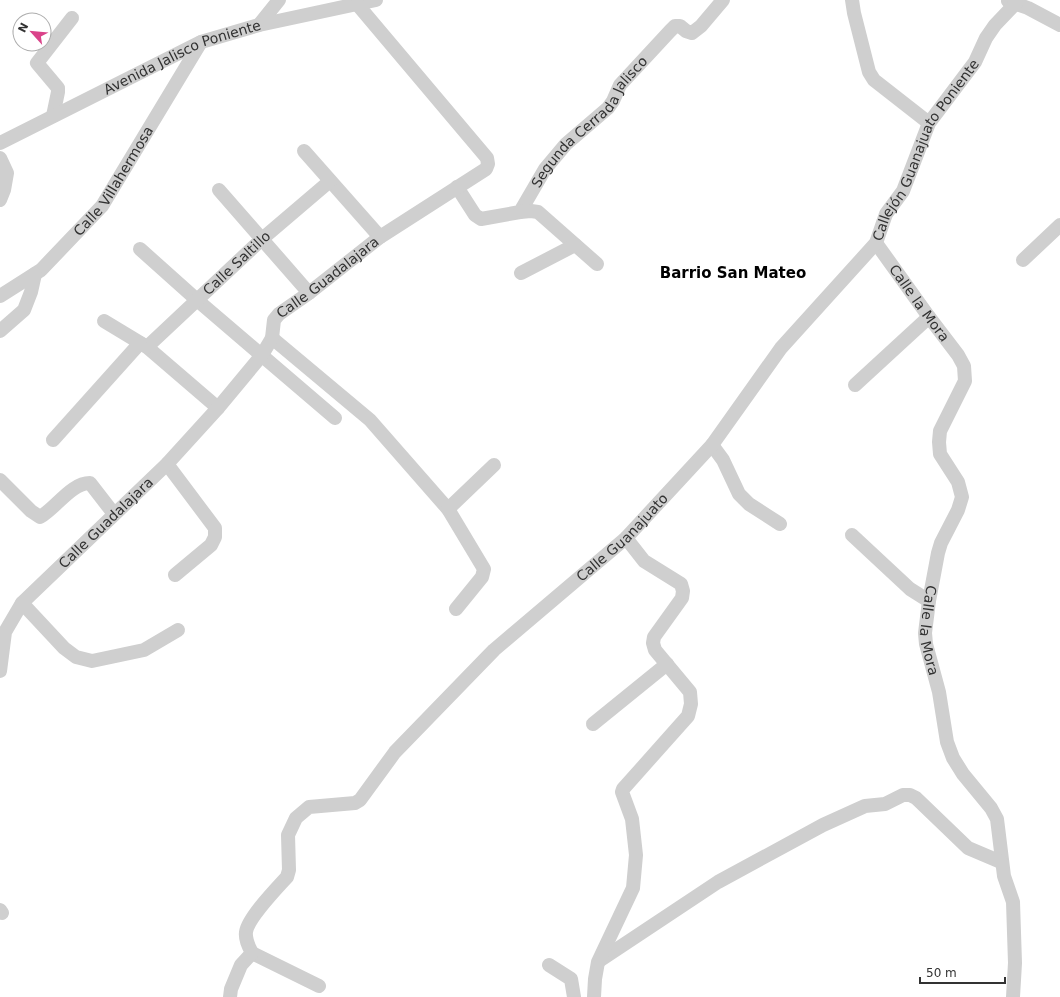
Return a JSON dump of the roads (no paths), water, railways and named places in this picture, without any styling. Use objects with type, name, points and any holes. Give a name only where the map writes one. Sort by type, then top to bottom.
[{"type":"street","points":[[258,25],[279,0]]},
{"type":"street","name":"Avenida Jalisco Poniente","points":[[0,143],[201,42],[258,25],[376,0]]},
{"type":"street","name":"Segunda Cerrada Jalisco","points":[[520,212],[545,168],[566,144],[602,115],[613,101],[620,85],[670,31],[675,26],[680,26],[686,31],[692,33],[723,0]]},
{"type":"street","points":[[852,0],[869,72],[874,80],[929,123]]},
{"type":"street","points":[[1021,3],[1060,25]]},
{"type":"street","name":"Callejón Guanajuato Poniente","points":[[712,445],[782,348],[876,243],[886,214],[903,191],[929,123],[975,62],[986,38],[995,25],[1021,3]]},
{"type":"street","name":"Calle Guadalajara","points":[[0,671],[2,630],[22,603],[167,464],[218,408],[262,355],[272,338],[274,320],[279,314],[309,293],[380,237],[486,169],[488,164],[487,158],[357,4]]},
{"type":"street","points":[[53,116],[58,88],[37,63],[72,18]]},
{"type":"street","name":"Calle Villahermosa","points":[[0,296],[41,270],[102,206],[201,42]]},
{"type":"street","points":[[304,151],[380,237]]},
{"type":"street","points":[[0,158],[7,173],[4,190],[0,200]]},
{"type":"street","name":"Calle Saltillo","points":[[54,440],[144,345],[197,300],[262,239],[330,181]]},
{"type":"street","points":[[457,187],[475,215],[481,219],[520,212],[538,212],[598,264]]},
{"type":"street","points":[[219,190],[309,293]]},
{"type":"street","points":[[1023,260],[1060,225]]},
{"type":"street","name":"Calle la Mora","points":[[876,243],[958,355],[964,366],[965,381],[940,431],[939,442],[940,454],[958,482],[962,497],[958,510],[941,543],[929,601],[925,633],[926,644],[939,692],[947,742],[953,758],[963,774],[991,808],[997,819],[1001,862],[1013,902],[1016,963],[1013,997]]},
{"type":"street","points":[[521,273],[575,245]]},
{"type":"street","points":[[140,249],[197,300],[335,418]]},
{"type":"street","points":[[0,331],[24,310],[31,292],[35,274]]},
{"type":"street","points":[[855,385],[929,317]]},
{"type":"street","points":[[104,321],[144,345],[218,408]]},
{"type":"street","points":[[272,338],[370,420],[448,509],[484,569],[482,577],[456,609]]},
{"type":"street","points":[[712,445],[723,460],[739,494],[749,504],[780,524]]},
{"type":"street","name":"Calle Guanajuato","points":[[252,953],[246,941],[246,933],[249,923],[286,877],[289,870],[288,835],[296,818],[309,807],[356,803],[360,800],[395,752],[494,650],[626,538],[712,445]]},
{"type":"street","points":[[167,464],[215,528],[215,537],[211,545],[175,575]]},
{"type":"street","points":[[448,509],[494,465]]},
{"type":"street","points":[[0,480],[31,511],[40,517],[58,501],[83,483],[90,483],[114,514]]},
{"type":"street","points":[[852,535],[910,590],[929,601]]},
{"type":"street","points":[[594,997],[594,979],[598,962],[633,888],[636,855],[632,819],[622,794],[623,789],[688,716],[691,704],[690,692],[655,650],[653,643],[654,637],[682,598],[683,591],[681,584],[644,561],[626,538]]},
{"type":"street","points":[[22,603],[64,648],[76,657],[92,662],[144,650],[178,630]]},
{"type":"street","points":[[593,724],[667,664]]},
{"type":"street","points":[[598,962],[711,886],[823,825],[865,806],[885,804],[904,795],[910,795],[916,798],[968,848],[1001,862]]},
{"type":"street","points":[[230,997],[231,989],[241,966],[252,953],[319,986]]},
{"type":"street","points":[[549,965],[571,979],[574,997]]},
{"type":"district","name":"Barrio San Mateo","points":[[733,273]]}]
